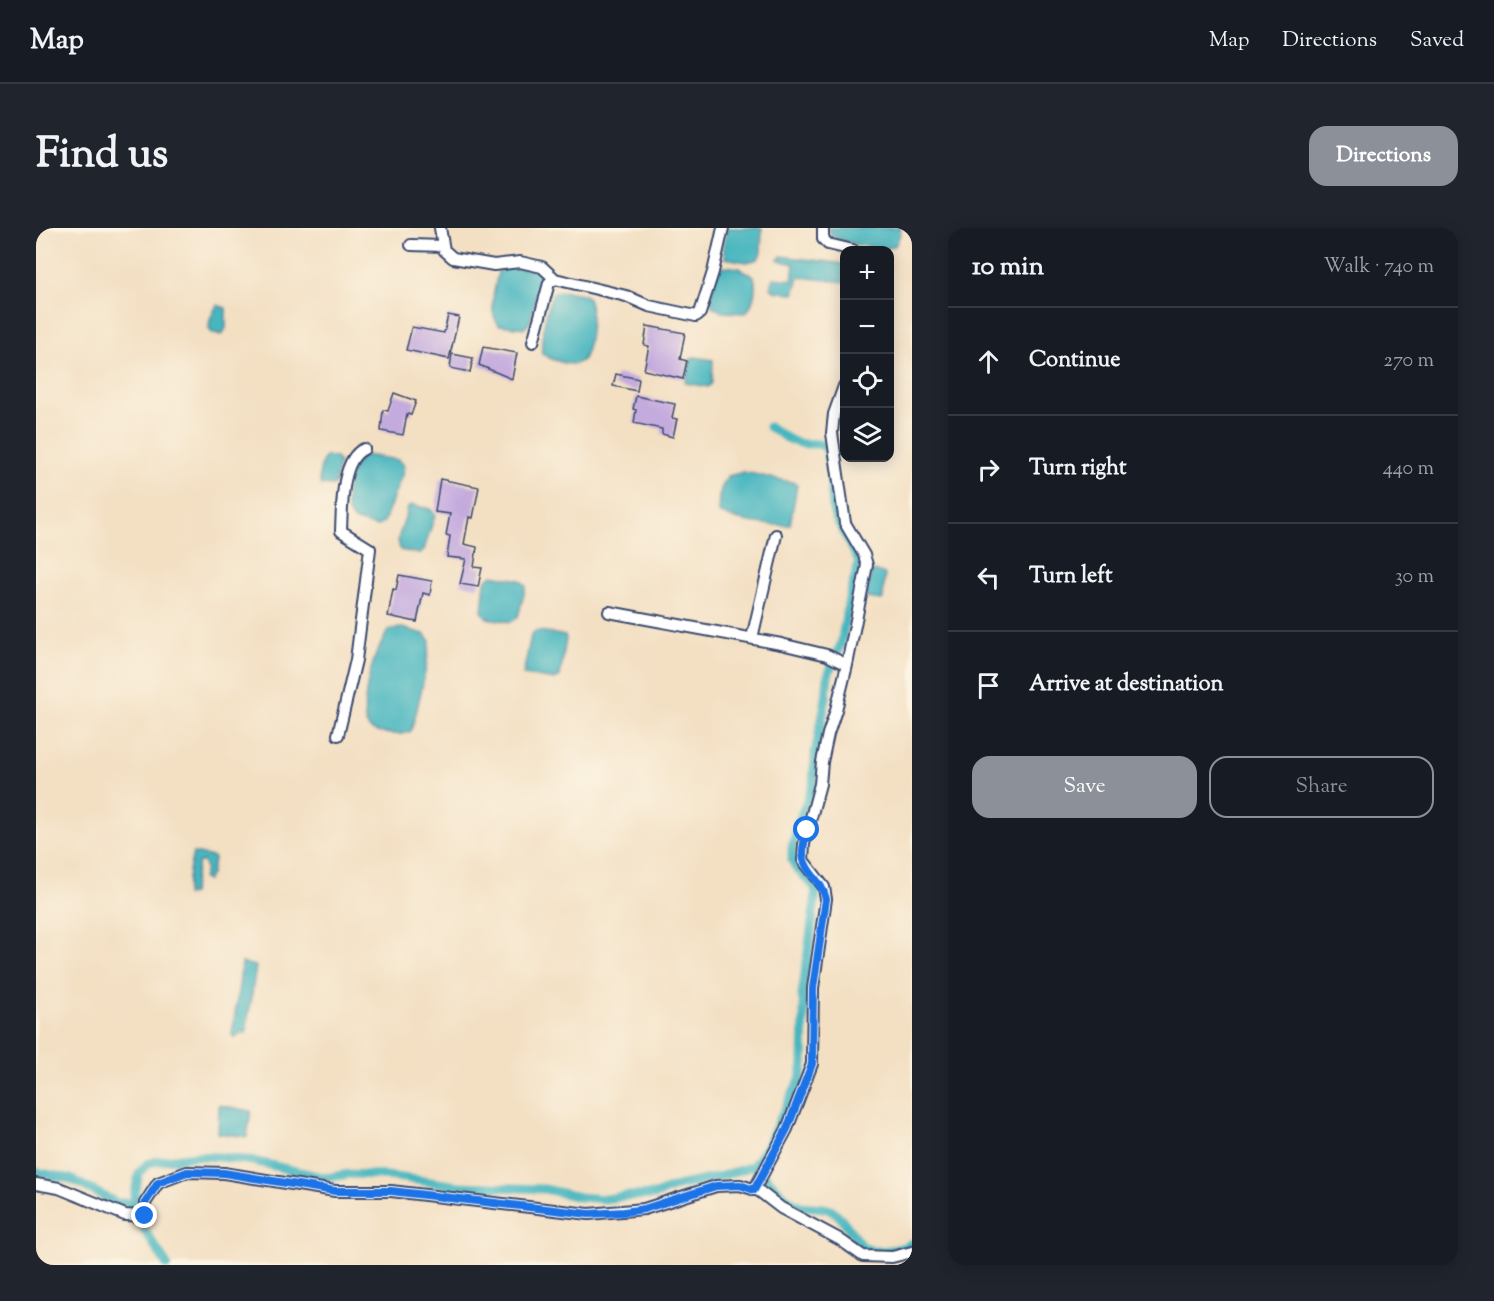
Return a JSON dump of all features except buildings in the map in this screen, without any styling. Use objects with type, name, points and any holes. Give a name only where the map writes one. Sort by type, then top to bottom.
[{"type":"street","points":[[440,228],[444,250],[453,258],[494,265],[520,262],[542,267],[555,279],[626,296],[649,306],[696,316],[700,313],[713,272],[723,228]]},
{"type":"street","points":[[823,228],[823,239],[828,244],[840,247]]},
{"type":"street","points":[[411,245],[443,246]]},
{"type":"street","points":[[533,342],[549,283],[555,279]]},
{"type":"street","points":[[754,1190],[787,1129],[812,1064],[813,988],[826,899],[824,887],[804,860],[804,844],[820,784],[826,743],[847,665],[867,565],[864,555],[845,523],[832,433],[834,414],[840,397]]},
{"type":"street","points":[[338,735],[356,660],[370,549],[341,531],[342,497],[349,467],[357,452],[364,449]]},
{"type":"street","points":[[752,638],[776,535]]},
{"type":"street","points":[[609,612],[752,638],[826,655],[847,665]]},
{"type":"street","points":[[36,1184],[59,1188],[125,1215],[145,1216],[145,1203],[158,1183],[187,1172],[224,1173],[335,1191],[391,1191],[589,1214],[644,1209],[716,1186],[740,1185],[754,1190],[781,1208],[839,1239],[863,1256],[892,1257],[912,1252]]},
{"type":"water","points":[[727,228],[762,228],[761,253],[758,259],[747,262],[725,258],[723,246]]},
{"type":"water","points":[[828,228],[901,228],[894,246],[863,246],[832,236]]},
{"type":"water","points":[[781,256],[840,263],[840,282],[799,277],[794,294],[774,291],[771,288],[773,278],[792,280],[794,264],[778,260]]},
{"type":"water","points":[[723,266],[740,268],[754,276],[754,295],[746,313],[722,312],[712,306],[715,279]]},
{"type":"water","points":[[514,267],[537,270],[542,274],[530,322],[525,328],[499,325],[493,313],[498,272]]},
{"type":"water","points":[[558,291],[580,294],[589,300],[591,317],[589,338],[585,355],[578,363],[562,363],[542,354],[546,314],[553,293]]},
{"type":"water","points":[[217,305],[226,308],[226,328],[222,335],[211,332],[209,328],[210,319]]},
{"type":"water","points":[[694,357],[713,360],[712,383],[708,387],[685,383],[690,360]]},
{"type":"water","points":[[365,455],[398,460],[404,466],[384,522],[377,527],[353,520],[347,505],[346,496],[350,476],[359,460]]},
{"type":"water","points":[[326,456],[336,458],[339,462],[333,486],[321,485],[320,482],[321,466]]},
{"type":"water","points":[[744,472],[797,485],[790,525],[753,523],[719,512],[718,502],[725,480],[728,476]]},
{"type":"water","points":[[411,505],[430,509],[435,515],[424,550],[420,554],[400,550],[398,539]]},
{"type":"water","points":[[871,571],[885,575],[883,599],[881,600],[866,596]]},
{"type":"water","points":[[492,575],[520,580],[526,586],[518,617],[511,622],[487,618],[482,611],[485,581]]},
{"type":"water","points":[[402,628],[424,634],[430,641],[417,709],[411,731],[404,734],[376,732],[368,727],[364,711],[370,674],[377,652],[388,630]]},
{"type":"water","points":[[535,631],[565,636],[560,676],[555,680],[523,675],[531,635]]},
{"type":"water","points":[[193,853],[214,859],[207,881],[203,879],[206,869],[203,861],[198,863],[192,894],[186,895],[189,871]]},
{"type":"water","points":[[242,963],[256,966],[246,1033],[239,1034],[235,1038],[232,1035]]},
{"type":"water","points":[[219,1105],[251,1111],[247,1137],[218,1133]]},
{"type":"waterway","points":[[167,1265],[145,1231],[134,1197],[139,1173],[147,1164],[157,1161],[196,1156],[221,1157],[253,1161],[326,1178],[349,1174],[380,1175],[460,1186],[545,1189],[579,1197],[605,1199],[655,1195],[677,1186],[715,1178],[753,1166],[766,1147],[800,1079],[803,1064],[804,1008],[802,995],[816,893],[814,886],[796,868],[792,860],[792,847],[800,818],[813,786],[815,753],[826,698],[828,675],[841,644],[849,599],[859,562],[834,514],[827,449],[817,444],[795,442],[769,427]]},
{"type":"waterway","points":[[758,1170],[796,1204],[833,1211],[847,1225],[861,1245],[868,1249],[893,1250],[912,1243]]},
{"type":"waterway","points":[[36,1172],[71,1179],[117,1203],[135,1203]]},
{"type":"route","points":[[145,1216],[145,1203],[158,1183],[187,1172],[224,1173],[335,1191],[391,1191],[589,1214],[644,1209],[716,1186],[740,1185],[754,1190],[787,1129],[812,1064],[813,988],[826,899],[824,887],[804,860],[807,830]]}]
